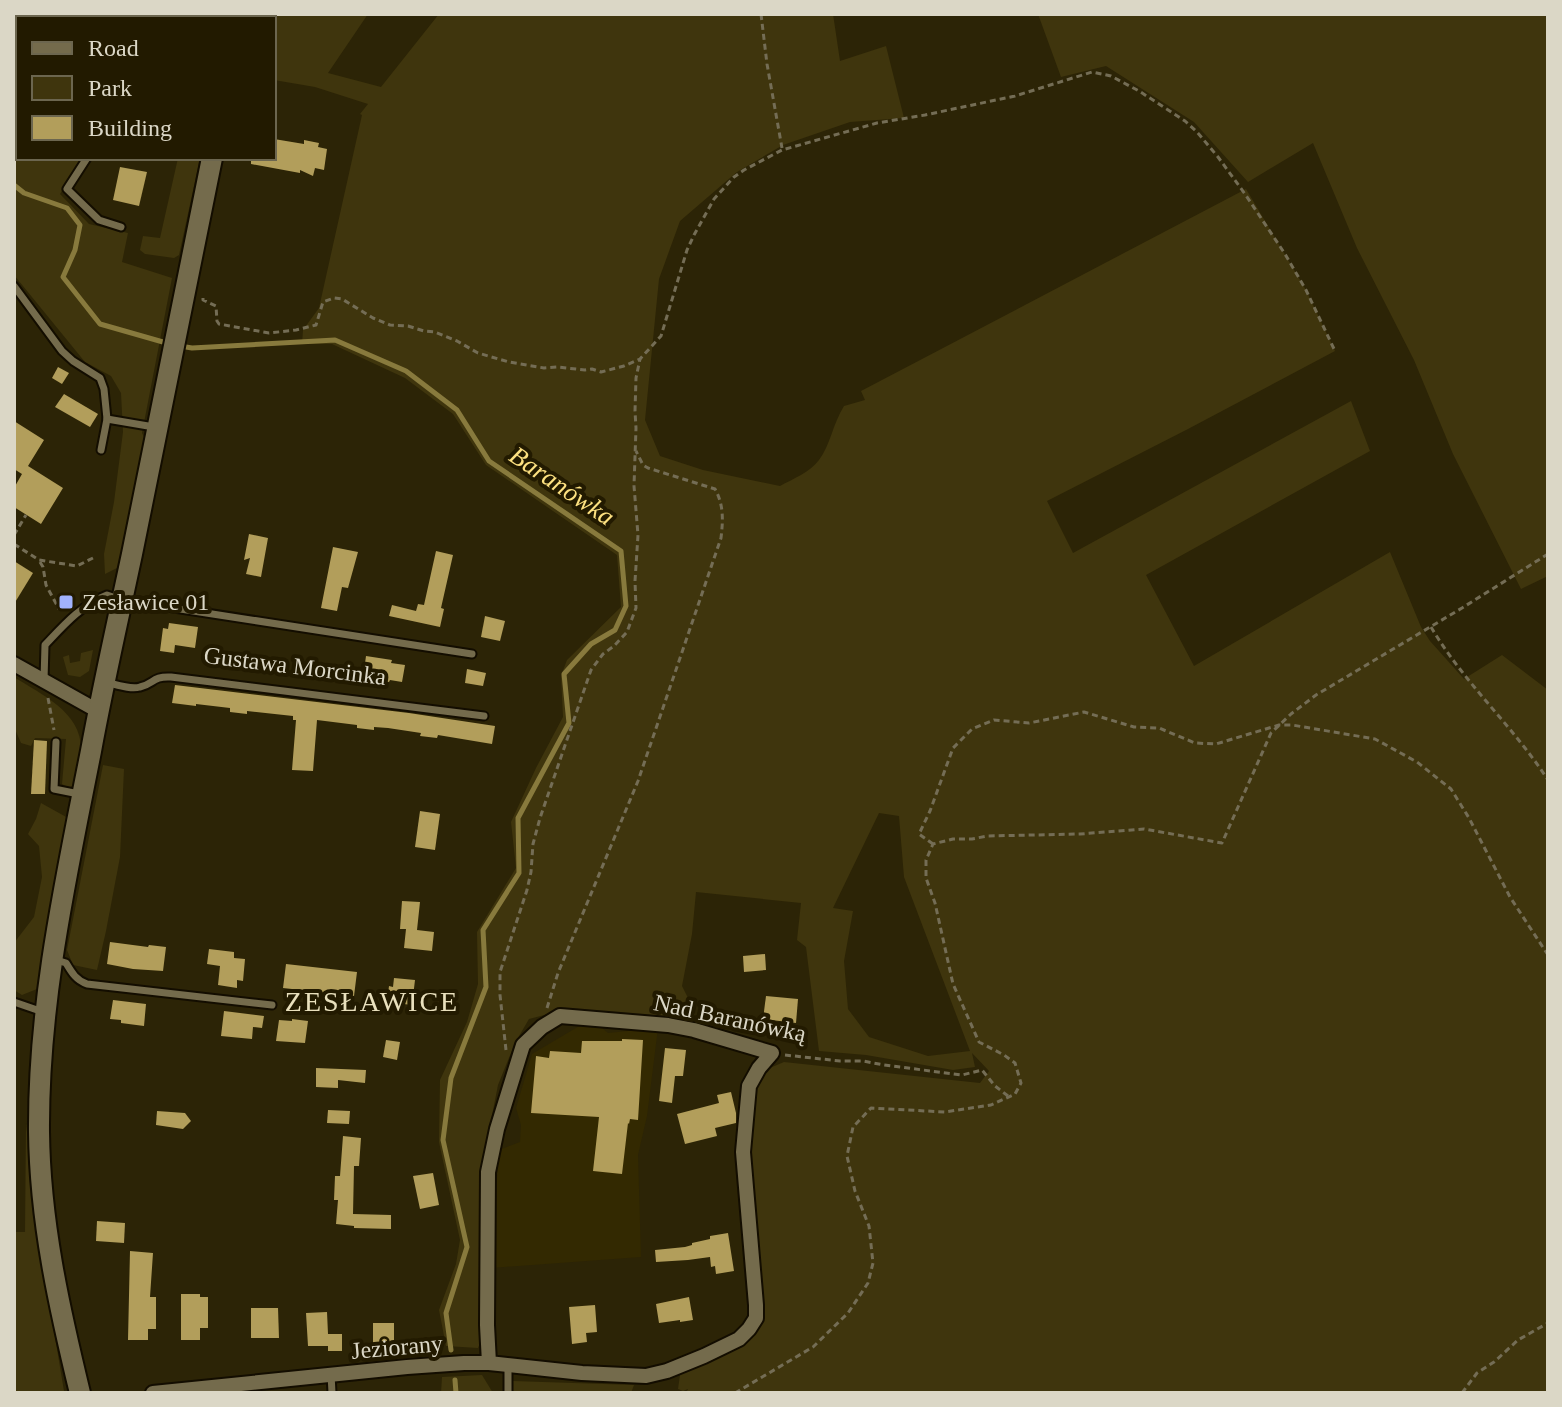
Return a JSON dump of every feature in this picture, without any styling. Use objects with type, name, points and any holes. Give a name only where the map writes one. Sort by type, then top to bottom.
[{"type":"street","points":[[80,1393],[49,1254],[42,1184],[39,1093],[45,1013],[51,958],[103,682],[172,357],[193,301],[212,160]]},
{"type":"street","points":[[14,664],[46,688],[98,711]]},
{"type":"street","name":"Nad Baranówką","points":[[542,1027],[560,1016],[668,1025],[772,1053]]},
{"type":"street","points":[[489,1363],[488,1172],[497,1129],[523,1045],[542,1027]]},
{"type":"street","name":"Jeziorany","points":[[153,1393],[331,1374],[489,1363],[646,1376],[667,1371],[739,1339],[756,1318],[743,1152],[749,1086],[772,1053]]},
{"type":"lane","points":[[86,160],[67,189],[99,220],[121,227]]},
{"type":"lane","points":[[14,286],[62,351],[100,378],[107,419],[101,450]]},
{"type":"lane","points":[[107,419],[157,428]]},
{"type":"lane","points":[[46,688],[45,645],[66,622],[107,595],[122,600],[472,654]]},
{"type":"lane","name":"Gustawa Morcinka","points":[[103,682],[134,688],[155,677],[171,677],[484,716]]},
{"type":"lane","points":[[56,742],[54,789],[82,794]]},
{"type":"lane","points":[[51,958],[66,963],[73,976],[87,984],[272,1005]]},
{"type":"lane","points":[[14,1002],[45,1013]]},
{"type":"lane","points":[[508,1365],[508,1393]]},
{"type":"lane","points":[[331,1374],[332,1393]]},
{"type":"path","points":[[761,14],[782,150]]},
{"type":"path","points":[[193,301],[216,306],[219,324],[269,333],[316,325],[323,302],[334,298],[350,303],[390,325],[435,332],[478,353],[509,362],[601,372],[640,359],[661,336],[687,250],[714,199],[734,177],[782,150],[877,123],[1015,96],[1092,72],[1111,76],[1139,91],[1197,132],[1218,157],[1285,254],[1335,351]]},
{"type":"path","points":[[514,1072],[506,1053],[500,972],[527,890],[533,844],[583,691],[596,662],[627,632],[636,608],[635,386],[640,359]]},
{"type":"path","points":[[542,1027],[558,973],[638,781],[721,538],[723,518],[715,489],[645,466],[635,449]]},
{"type":"path","points":[[14,535],[26,515]]},
{"type":"path","points":[[14,553],[16,545],[39,560],[77,566],[93,558]]},
{"type":"path","points":[[1548,554],[1316,695],[1291,714],[1279,725],[1271,733],[1222,843],[1144,829],[987,836],[933,844],[919,834],[953,748],[972,729],[994,720],[1029,723],[1084,712],[1134,727],[1159,728],[1195,743],[1216,744],[1279,725],[1375,739],[1417,762],[1451,789],[1510,897],[1548,955]]},
{"type":"path","points":[[39,560],[46,585],[59,609]]},
{"type":"path","points":[[1431,627],[1482,698],[1529,751],[1548,780]]},
{"type":"path","points":[[46,688],[56,742]]},
{"type":"path","points":[[735,1393],[813,1347],[848,1313],[868,1283],[873,1263],[869,1226],[855,1191],[847,1156],[853,1127],[871,1108],[945,1112],[991,1105],[1015,1094],[1021,1083],[1015,1063],[979,1042],[953,984],[935,903],[926,878],[926,860],[933,844]]},
{"type":"path","name":"Nad Baranówką","points":[[772,1053],[863,1061],[962,1075],[982,1070],[1008,1096]]},
{"type":"path","points":[[1462,1393],[1477,1373],[1518,1340],[1548,1323]]},
{"type":"shaded area","points":[[581,1025],[602,1028],[608,1033],[658,1028],[647,1116],[638,1155],[641,1257],[491,1268],[499,1150],[520,1142],[521,1125],[516,1108],[532,1054]]},
{"type":"green space","points":[[255,14],[368,14],[328,73],[381,87],[439,14],[833,14],[840,61],[886,46],[904,118],[850,122],[783,145],[737,172],[680,221],[659,279],[645,420],[660,456],[703,470],[780,486],[806,472],[819,460],[844,406],[865,400],[861,391],[1246,189],[1306,290],[1335,351],[1047,501],[1073,553],[1351,401],[1370,451],[1146,575],[1194,666],[1390,552],[1421,627],[1464,679],[1502,655],[1548,690],[1548,1393],[686,1393],[688,1389],[678,1389],[680,1375],[753,1335],[761,1321],[747,1154],[753,1095],[760,1072],[784,1062],[980,1083],[989,1071],[972,1053],[975,1067],[953,1070],[866,1055],[819,1051],[806,947],[797,940],[801,903],[696,892],[682,986],[695,1012],[695,1024],[599,1011],[560,1011],[529,1019],[515,1043],[498,1085],[481,1171],[482,1338],[478,1348],[446,1346],[439,1310],[456,1264],[460,1240],[439,1142],[440,1080],[467,1022],[478,984],[477,932],[516,868],[511,822],[563,717],[561,676],[567,660],[621,607],[617,555],[486,465],[453,414],[405,378],[332,344],[302,344],[303,330],[319,308],[360,114],[368,104],[315,87],[276,80],[276,16]],"holes":[[[879,813],[899,816],[904,877],[970,1051],[928,1056],[869,1037],[848,1009],[844,961],[853,911],[833,908]]]},
{"type":"green space","points":[[1038,14],[1548,14],[1548,576],[1521,589],[1453,454],[1414,360],[1357,248],[1313,143],[1248,182],[1194,122],[1106,66],[1061,77]]},
{"type":"green space","points":[[14,139],[16,160],[81,160],[60,194],[89,224],[128,233],[122,262],[172,278],[142,433],[148,445],[121,566],[105,574],[104,554],[123,432],[121,393],[111,376],[85,362],[14,275]]},
{"type":"green space","points":[[178,160],[200,160],[179,255],[174,258],[145,254],[140,250],[143,236],[160,238]]},
{"type":"green space","points":[[93,650],[89,671],[80,677],[68,675],[63,657],[69,655],[70,663],[80,661],[81,653]]},
{"type":"green space","points":[[14,677],[48,698],[69,716],[76,727],[81,757],[76,784],[69,788],[62,784],[66,739],[35,738],[31,746],[21,743],[14,727]]},
{"type":"green space","points":[[103,765],[124,769],[120,857],[97,970],[73,965],[67,950]]},
{"type":"green space","points":[[41,803],[68,818],[37,989],[22,995],[14,990],[14,943],[34,917],[42,877],[39,846],[28,834]]},
{"type":"green space","points":[[26,1123],[38,1235],[64,1391],[59,1393],[14,1393],[14,1232],[25,1232]]},
{"type":"green space","points":[[482,1375],[493,1393],[441,1393],[442,1377]]},
{"type":"green space","points":[[513,1381],[634,1385],[631,1393],[513,1393]]},
{"type":"building","points":[[276,139],[304,144],[304,140],[319,143],[318,147],[327,149],[324,170],[315,168],[313,176],[300,170],[300,173],[251,164],[251,160],[276,160]]},
{"type":"building","points":[[120,167],[147,172],[139,206],[113,200]]},
{"type":"building","points":[[58,367],[69,373],[62,384],[52,378]]},
{"type":"building","points":[[64,394],[98,414],[90,427],[55,407]]},
{"type":"building","points":[[14,421],[44,440],[28,466],[63,488],[41,524],[14,507],[14,488],[22,474],[14,469]]},
{"type":"building","points":[[249,534],[268,538],[261,577],[246,574],[250,558],[244,560]]},
{"type":"building","points":[[333,547],[358,552],[348,588],[342,587],[337,611],[321,608]]},
{"type":"building","points":[[436,551],[453,555],[440,627],[389,616],[392,605],[416,611],[418,604],[424,605]]},
{"type":"building","points":[[14,561],[33,573],[14,604]]},
{"type":"building","points":[[485,616],[505,621],[500,641],[481,637]]},
{"type":"building","points":[[169,623],[198,627],[195,648],[175,645],[174,653],[160,651],[163,628],[168,629]]},
{"type":"building","points":[[366,656],[405,665],[402,682],[363,678]]},
{"type":"building","points":[[467,669],[486,673],[483,686],[465,683]]},
{"type":"building","points":[[175,685],[495,726],[492,744],[438,735],[437,738],[420,736],[421,733],[388,728],[357,728],[357,725],[317,720],[313,771],[292,770],[296,720],[293,716],[247,711],[247,714],[230,712],[230,708],[172,703]]},
{"type":"building","points":[[34,740],[47,741],[45,794],[31,794]]},
{"type":"building","points":[[420,811],[440,814],[435,850],[415,847]]},
{"type":"building","points":[[402,901],[420,902],[417,930],[434,932],[432,951],[404,948],[406,929],[400,929]]},
{"type":"building","points":[[110,942],[166,947],[163,971],[107,964]]},
{"type":"building","points":[[209,949],[234,952],[234,958],[245,959],[243,981],[237,980],[237,988],[218,985],[220,966],[207,964]]},
{"type":"building","points":[[765,954],[766,970],[744,972],[743,956]]},
{"type":"building","points":[[286,964],[357,972],[354,996],[336,997],[328,996],[328,993],[283,988]]},
{"type":"building","points":[[394,978],[415,980],[412,1005],[387,1002],[389,986],[393,987]]},
{"type":"building","points":[[766,996],[798,999],[796,1023],[763,1019]]},
{"type":"building","points":[[113,1000],[146,1004],[144,1026],[110,1019]]},
{"type":"building","points":[[224,1011],[264,1016],[262,1028],[253,1027],[252,1039],[221,1036]]},
{"type":"building","points":[[279,1020],[308,1021],[305,1043],[276,1041]]},
{"type":"building","points":[[386,1040],[400,1042],[397,1060],[383,1057]]},
{"type":"building","points":[[643,1040],[638,1120],[630,1119],[628,1123],[622,1174],[593,1171],[599,1117],[531,1113],[536,1056],[549,1058],[550,1051],[581,1053],[582,1041]]},
{"type":"building","points":[[665,1048],[686,1050],[683,1076],[675,1076],[672,1103],[659,1101]]},
{"type":"building","points":[[316,1068],[366,1070],[365,1083],[338,1080],[338,1088],[316,1087]]},
{"type":"building","points":[[731,1092],[736,1123],[715,1128],[717,1136],[685,1144],[677,1114],[719,1103],[717,1095]]},
{"type":"building","points":[[328,1110],[350,1111],[349,1124],[327,1123]]},
{"type":"building","points":[[157,1111],[185,1113],[191,1121],[183,1129],[156,1125]]},
{"type":"building","points":[[343,1136],[361,1138],[359,1166],[354,1166],[353,1214],[391,1215],[391,1229],[336,1224],[338,1200],[334,1200],[335,1176],[340,1176]]},
{"type":"building","points":[[433,1173],[439,1205],[420,1209],[413,1176]]},
{"type":"building","points":[[97,1221],[125,1223],[124,1243],[96,1241]]},
{"type":"building","points":[[728,1233],[734,1271],[716,1274],[710,1257],[656,1262],[655,1250],[685,1247],[710,1239],[710,1236]]},
{"type":"building","points":[[130,1251],[153,1253],[150,1297],[156,1297],[156,1329],[148,1329],[148,1340],[128,1340]]},
{"type":"building","points":[[181,1294],[208,1297],[208,1328],[200,1328],[200,1340],[181,1340]]},
{"type":"building","points":[[689,1297],[693,1320],[659,1323],[656,1304]]},
{"type":"building","points":[[595,1305],[597,1332],[586,1333],[587,1342],[572,1344],[569,1307]]},
{"type":"building","points":[[251,1308],[278,1308],[279,1338],[251,1338]]},
{"type":"building","points":[[327,1312],[328,1334],[342,1334],[342,1351],[328,1351],[328,1346],[308,1346],[306,1313]]},
{"type":"building","points":[[373,1323],[394,1323],[394,1346],[373,1346]]},
{"type":"waterway","name":"Baranówka","points":[[14,185],[24,193],[67,208],[80,225],[75,250],[63,277],[100,324],[170,344]]},
{"type":"waterway","name":"Baranówka","points":[[180,346],[192,348],[335,340],[406,371],[457,410],[489,461],[621,551],[626,606],[615,630],[591,644],[564,674],[569,723],[518,818],[519,873],[483,930],[486,987],[451,1078],[443,1140],[467,1247],[446,1313],[451,1350]]},
{"type":"waterway","name":"Baranówka","points":[[455,1380],[456,1393]]},
{"type":"place","name":"Zesławice 01","points":[[66,602]]},
{"type":"district","name":"ZESŁAWICE","points":[[372,1001]]}]
